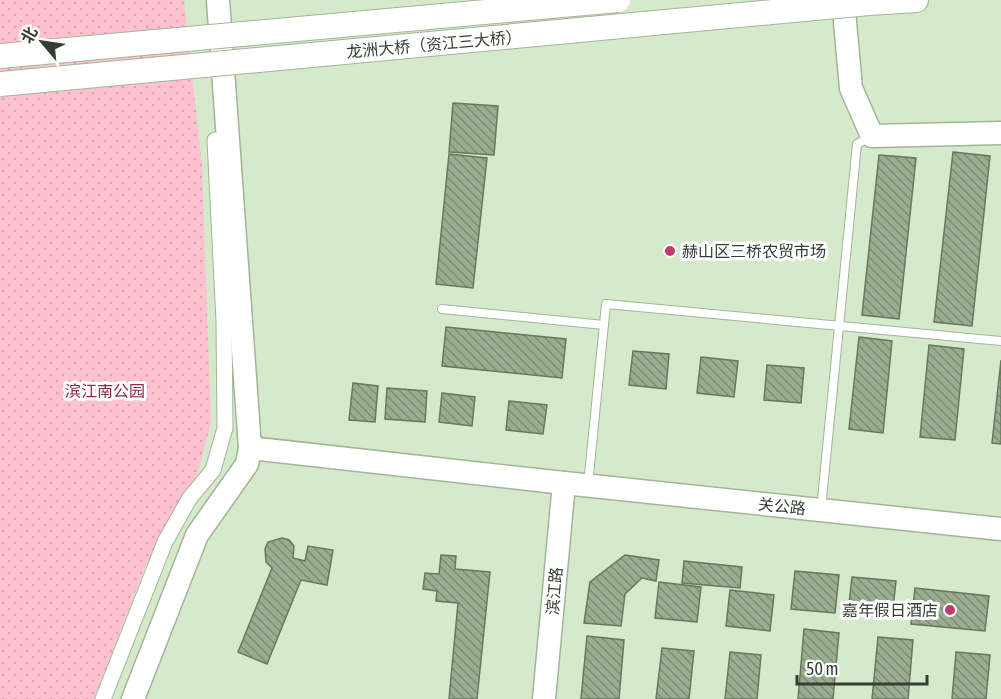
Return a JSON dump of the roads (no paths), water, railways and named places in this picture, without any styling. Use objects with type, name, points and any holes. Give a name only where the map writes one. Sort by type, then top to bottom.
[{"type":"main road","name":"龙洲大桥（资江三大桥）","points":[[0,56],[618,0]]},
{"type":"main road","name":"龙洲大桥（资江三大桥）","points":[[0,84],[916,0]]},
{"type":"street","points":[[133,699],[197,535],[247,464],[250,448],[218,0]]},
{"type":"street","points":[[843,0],[851,87],[872,136],[1001,133]]},
{"type":"street","points":[[103,699],[165,542],[189,499],[213,470],[225,428],[224,321],[215,140]]},
{"type":"street","name":"关公路","points":[[250,448],[1001,529]]},
{"type":"street","name":"滨江路","points":[[544,699],[564,483]]},
{"type":"lane","points":[[821,510],[857,144],[872,136]]},
{"type":"lane","points":[[588,486],[606,304],[1001,341]]},
{"type":"lane","points":[[442,309],[604,325]]},
{"type":"place","name":"赫山区三桥农贸市场","points":[[670,251]]},
{"type":"place","name":"嘉年假日酒店","points":[[950,610]]},
{"type":"park label","name":"滨江南公园","points":[[105,391]]}]
